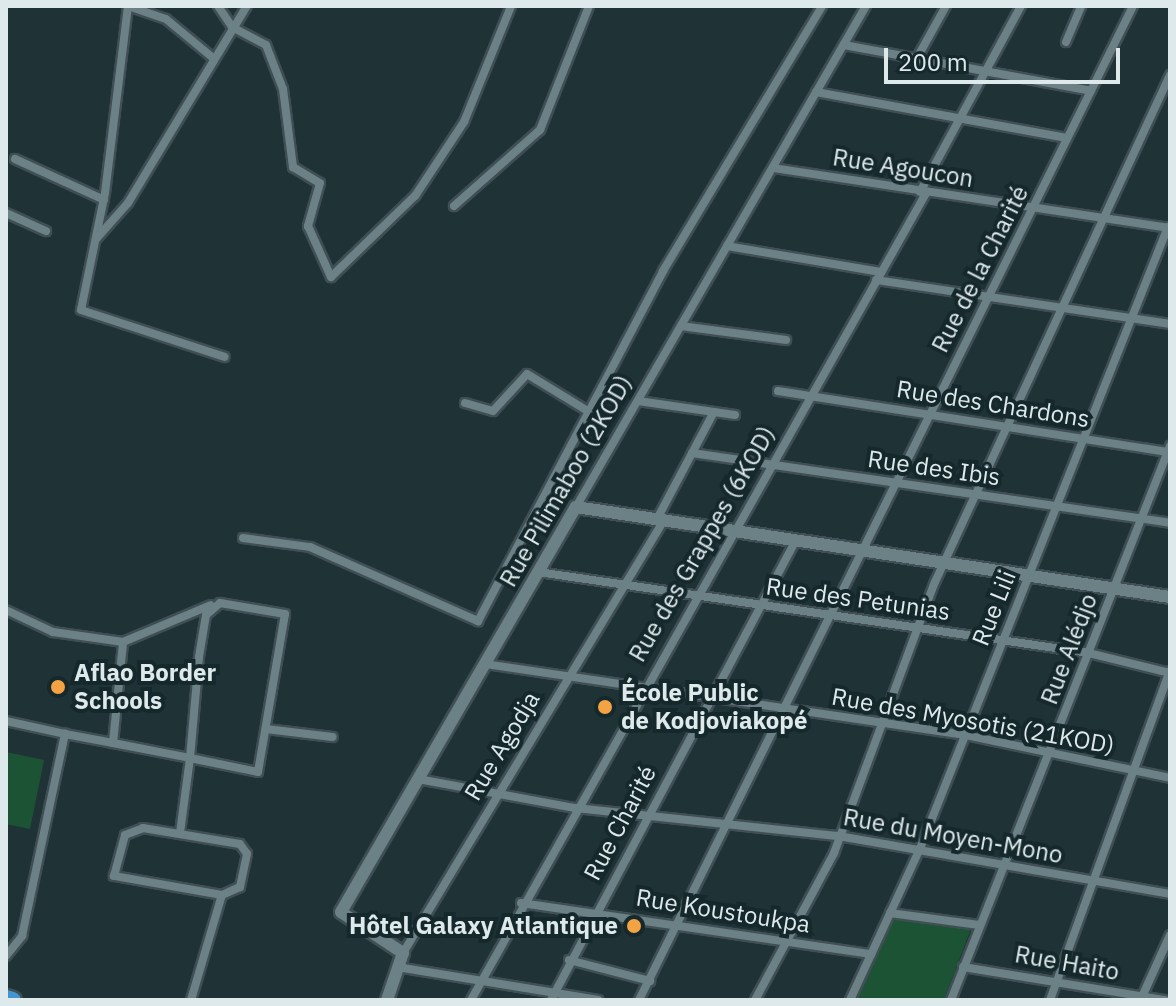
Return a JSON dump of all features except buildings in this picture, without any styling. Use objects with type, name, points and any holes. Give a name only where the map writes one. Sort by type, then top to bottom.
[{"type":"highway","points":[[6,998],[13,1000]]},
{"type":"street","points":[[212,57],[166,19],[128,6],[104,200],[81,310],[225,357]]},
{"type":"street","points":[[218,6],[232,27],[266,45],[283,89],[293,167],[320,183],[308,226],[331,277],[415,196],[464,122],[511,6]]},
{"type":"street","points":[[96,239],[128,203],[212,57],[247,6]]},
{"type":"street","points":[[454,206],[540,130],[589,6]]},
{"type":"street","points":[[243,538],[310,547],[384,586],[478,621],[586,410],[822,6]]},
{"type":"street","name":"Rue Pilimaboo (2KOD)","points":[[403,953],[341,912],[866,6]]},
{"type":"street","points":[[917,58],[946,6]]},
{"type":"street","name":"Rue des Grappes (6KOD)","points":[[471,1000],[475,982],[878,276],[1021,6]]},
{"type":"street","points":[[1066,42],[1081,6]]},
{"type":"street","name":"Rue de la Charité","points":[[639,1000],[680,925],[1133,6]]},
{"type":"street","points":[[844,45],[1091,91]]},
{"type":"street","points":[[755,1000],[838,836],[916,628],[1059,307],[1170,75]]},
{"type":"street","points":[[816,92],[1067,138]]},
{"type":"street","points":[[15,159],[104,200]]},
{"type":"street","name":"Rue Agoucon","points":[[773,168],[1169,228]]},
{"type":"street","points":[[6,213],[46,231]]},
{"type":"street","name":"Rue Lili","points":[[850,1000],[919,851],[1129,318],[1169,228]]},
{"type":"street","points":[[727,246],[988,298],[1170,324]]},
{"type":"street","points":[[681,326],[786,340]]},
{"type":"street","points":[[465,403],[493,411],[519,376],[529,374],[586,410]]},
{"type":"street","name":"Rue des Chardons","points":[[778,391],[1169,450]]},
{"type":"street","points":[[638,401],[735,415]]},
{"type":"street","name":"Rue Agodja","points":[[387,1000],[403,953],[625,586],[714,412]]},
{"type":"street","name":"Rue Alédjo","points":[[951,1000],[1169,450]]},
{"type":"street","name":"Rue des Ibis","points":[[692,453],[1170,523]]},
{"type":"street","points":[[576,507],[1170,597]]},
{"type":"street","name":"Rue Charité","points":[[552,996],[796,540]]},
{"type":"street","name":"Rue des Petunias","points":[[538,572],[1089,653],[1170,672]]},
{"type":"street","points":[[180,833],[211,605]]},
{"type":"street","points":[[6,610],[53,632],[123,642],[211,605],[285,614],[258,772],[6,721]]},
{"type":"street","points":[[113,743],[123,642]]},
{"type":"street","name":"Rue des Myosotis (21KOD)","points":[[485,664],[642,690],[965,735],[1170,778]]},
{"type":"street","points":[[1050,1000],[1090,880],[1170,672]]},
{"type":"street","points":[[266,729],[333,737]]},
{"type":"street","points":[[6,956],[22,936],[65,734]]},
{"type":"street","name":"Rue du Moyen-Mono","points":[[418,779],[575,808],[838,836],[1170,894]]},
{"type":"street","points":[[129,830],[180,833],[245,848],[240,887],[222,895],[114,876],[129,830]]},
{"type":"street","points":[[191,1000],[222,895]]},
{"type":"street","name":"Rue Koustoukpa","points":[[521,903],[871,954]]},
{"type":"street","points":[[890,913],[979,925]]},
{"type":"street","points":[[1142,998],[1170,935]]},
{"type":"street","points":[[569,960],[650,981]]},
{"type":"street","points":[[396,967],[552,996],[598,1000]]},
{"type":"street","name":"Rue Haito","points":[[963,967],[1059,979],[1142,998],[1165,1000]]},
{"type":"green space","points":[[6,752],[44,760],[30,829],[6,824]]},
{"type":"green space","points":[[895,917],[972,926],[944,1000],[857,1000]]},
{"type":"place","name":"Aflao Border Schools","points":[[58,687]]},
{"type":"place","name":"École Public de Kodjoviakopé","points":[[605,707]]},
{"type":"place","name":"Hôtel Galaxy Atlantique","points":[[634,926]]}]
